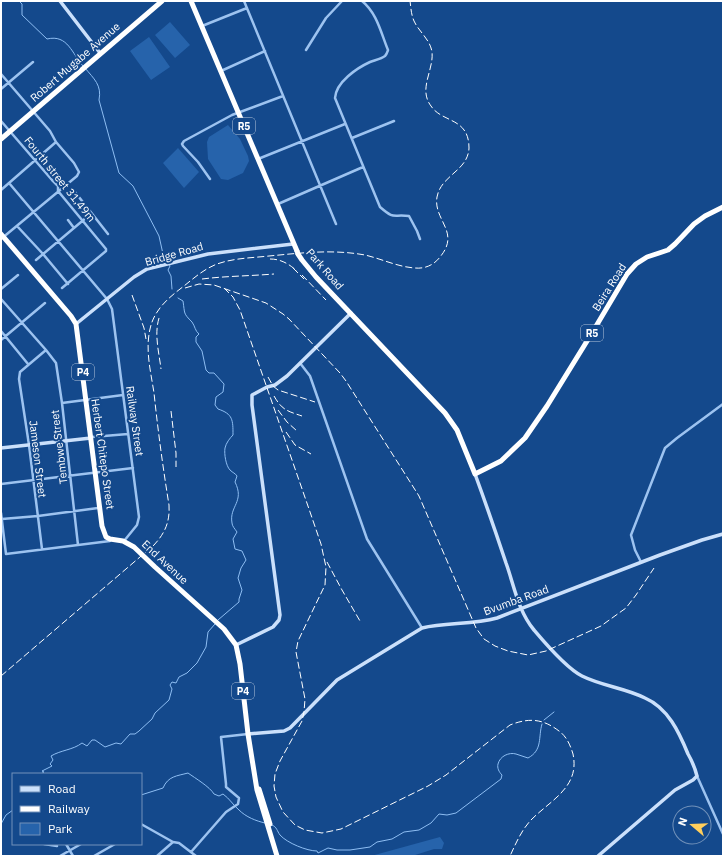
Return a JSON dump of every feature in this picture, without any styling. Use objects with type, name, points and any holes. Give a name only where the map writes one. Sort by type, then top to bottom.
[{"type":"highway","name":"Robert Mugabe Avenue","points":[[1,139],[84,66],[162,1]]},
{"type":"highway","name":"Park Road","points":[[191,1],[297,252],[304,263],[452,421],[475,474]]},
{"type":"highway","name":"Beira Road","points":[[475,474],[501,461],[517,447],[528,433],[592,333],[627,274],[636,264],[647,257],[668,250],[676,244],[694,224],[705,216],[723,207]]},
{"type":"highway","name":"Herbert Chitepo Street","points":[[2,237],[71,316],[76,324],[101,532],[107,539]]},
{"type":"highway","name":"Herbert Chitepo Street","points":[[2,237],[72,321],[85,399]]},
{"type":"highway","name":"Herbert Chitepo Street","points":[[94,474],[102,526],[107,539]]},
{"type":"highway","name":"End Avenue","points":[[107,539],[125,544],[132,548],[161,576],[208,615]]},
{"type":"highway","name":"End Avenue","points":[[107,539],[123,541],[134,547],[229,634],[236,645],[240,664],[252,764],[259,799],[278,856]]},
{"type":"street","points":[[60,1],[100,53]]},
{"type":"street","points":[[244,1],[336,224]]},
{"type":"street","points":[[306,50],[326,18],[342,1]]},
{"type":"street","points":[[362,1],[374,16],[388,50],[384,57],[368,63],[349,75],[335,94],[334,98],[380,207],[389,215],[409,216],[420,239]]},
{"type":"street","points":[[202,26],[247,8]]},
{"type":"street","points":[[220,71],[265,51]]},
{"type":"street","points":[[1,89],[33,62]]},
{"type":"street","points":[[1,74],[50,131],[56,142],[74,163],[79,172],[77,176],[2,237]]},
{"type":"street","points":[[210,179],[198,162],[183,146],[183,142],[191,136],[232,115],[283,96]]},
{"type":"street","name":"Fourth street 31,49m","points":[[1,121],[57,185],[58,191],[106,248],[106,251],[84,272]]},
{"type":"street","points":[[352,138],[394,121]]},
{"type":"street","points":[[258,159],[345,124]]},
{"type":"street","points":[[1,190],[56,142]]},
{"type":"street","points":[[277,204],[363,167]]},
{"type":"street","points":[[9,183],[107,299]]},
{"type":"street","points":[[75,192],[108,234]]},
{"type":"street","points":[[87,208],[87,216]]},
{"type":"street","points":[[36,260],[59,242],[87,216]]},
{"type":"street","points":[[87,216],[91,218],[94,217]]},
{"type":"street","points":[[68,220],[74,228]]},
{"type":"street","points":[[17,226],[68,284]]},
{"type":"street","name":"Bridge Road","points":[[76,324],[134,277],[147,269],[208,254],[293,244]]},
{"type":"street","points":[[62,288],[84,272]]},
{"type":"street","points":[[1,289],[18,275]]},
{"type":"street","name":"Tembwe Street","points":[[1,299],[56,363],[78,544]]},
{"type":"street","name":"Railway Street","points":[[107,299],[112,309],[139,521],[123,541]]},
{"type":"street","points":[[1,340],[45,303]]},
{"type":"street","points":[[236,645],[273,627],[279,620],[280,615],[252,397],[254,393],[275,385],[287,376],[351,313]]},
{"type":"street","points":[[1,331],[28,364],[46,350]]},
{"type":"street","points":[[300,363],[310,376],[367,539],[422,628]]},
{"type":"street","name":"Jameson Street","points":[[28,364],[20,372],[19,379],[42,549]]},
{"type":"street","points":[[62,403],[123,395]]},
{"type":"street","points":[[641,562],[632,542],[632,530],[647,496],[665,448],[723,404]]},
{"type":"street","points":[[1,448],[128,434]]},
{"type":"street","points":[[1,484],[94,474],[133,468]]},
{"type":"street","points":[[475,474],[522,609],[529,624],[570,667],[578,673],[600,683],[646,698],[668,716],[679,732],[723,834]]},
{"type":"street","points":[[1,513],[2,519],[98,508]]},
{"type":"street","name":"End Avenue","points":[[2,519],[6,554],[96,543],[107,539]]},
{"type":"street","name":"Bvumba Road","points":[[191,852],[226,812],[236,807],[238,804],[239,798],[226,787],[221,737],[284,731],[290,728],[337,680],[422,628],[489,621],[641,562],[723,534]]},
{"type":"street","name":"End Avenue","points":[[96,543],[107,539]]},
{"type":"street","points":[[598,856],[675,790],[693,780],[697,776]]},
{"type":"street","points":[[142,824],[174,842],[179,843],[196,856]]},
{"type":"street","points":[[159,855],[174,842]]},
{"type":"street","points":[[50,845],[57,846]]},
{"type":"street","points":[[67,845],[73,856]]},
{"type":"street","points":[[60,856],[78,845]]},
{"type":"street","points":[[94,856],[113,845]]},
{"type":"green space","points":[[170,22],[190,45],[175,58],[155,35]]},
{"type":"green space","points":[[149,37],[170,67],[151,80],[130,51]]},
{"type":"green space","points":[[228,125],[240,139],[249,161],[243,173],[228,180],[221,179],[208,159],[207,142],[209,137]]},
{"type":"green space","points":[[178,148],[199,172],[184,188],[163,163]]},
{"type":"green space","points":[[440,837],[444,843],[442,849],[434,849],[412,856],[371,856]]},
{"type":"waterway","points":[[19,1],[22,4],[22,15],[47,39],[54,38],[65,42],[83,66]]},
{"type":"waterway","points":[[85,68],[98,86],[100,95],[99,100],[119,173],[133,186],[159,236],[163,254],[170,266],[168,270],[171,276],[172,289]]},
{"type":"waterway","points":[[178,298],[183,301],[184,311],[199,334],[196,337],[196,342],[202,351],[206,370],[209,373],[214,373],[224,384],[223,392],[216,397],[215,405],[218,409],[229,415],[233,425],[233,435],[227,442],[225,451],[227,466],[237,476],[235,482],[238,489],[238,499],[232,517],[232,525],[237,532],[233,539],[235,549],[242,551],[246,560],[241,568],[238,578],[242,590],[239,602],[218,620]]},
{"type":"waterway","points":[[42,773],[44,772],[42,771],[52,766],[50,764],[53,760],[51,756],[55,754],[82,743],[87,746],[92,740],[95,740],[105,747],[116,743],[121,744],[130,734],[135,734],[139,731],[169,700],[172,689],[170,685],[172,682],[176,683],[179,677],[187,673],[197,663],[206,647],[208,632],[215,624]]},
{"type":"waterway","points":[[544,720],[554,712]]},
{"type":"waterway","points":[[272,825],[287,841],[303,848],[317,851],[318,853],[328,848],[350,850],[370,847],[377,842],[392,839],[404,832],[419,830],[431,823],[439,814],[447,815],[456,813],[501,779],[502,775],[498,770],[498,765],[499,761],[503,757],[508,754],[518,754],[528,758],[533,755],[538,747],[542,724]]},
{"type":"waterway","points":[[142,795],[163,788],[170,779],[188,773],[214,794],[219,796],[223,794],[245,815],[265,823]]},
{"type":"waterway","points":[[1,824],[6,815],[12,811]]},
{"type":"railway","points":[[1,676],[154,545],[166,527],[169,517],[169,505],[148,345],[152,322],[158,310],[167,300],[203,271],[212,266],[230,260],[305,253],[341,252],[365,255],[402,266],[419,268],[426,267],[435,262],[446,248],[448,240],[447,233],[439,213],[437,197],[439,190],[444,183],[459,168],[468,156],[468,138],[465,131],[460,126],[436,111],[427,100],[426,86],[431,66],[432,52],[427,39],[414,21],[410,1]]},
{"type":"railway","points":[[270,259],[285,262],[297,271]]},
{"type":"railway","points":[[293,268],[304,279]]},
{"type":"railway","points":[[202,279],[274,274]]},
{"type":"railway","points":[[302,275],[326,300]]},
{"type":"railway","points":[[185,288],[199,284],[214,285],[266,303],[289,319],[340,373],[419,496],[476,628],[484,639],[495,646],[508,651],[528,655],[546,651],[601,626],[626,608],[654,568]]},
{"type":"railway","points":[[224,288],[233,297],[240,310],[321,544],[326,567],[325,585],[298,641],[296,652],[305,699],[304,712],[302,721],[280,761],[275,774],[274,786],[276,797],[283,812],[295,825],[305,830],[322,833],[341,829],[428,786],[446,775],[510,725],[523,721],[535,720],[553,727],[564,735],[571,747],[574,765],[568,784],[555,799],[528,823],[510,856]]},
{"type":"railway","points":[[132,295],[144,328],[146,339]]},
{"type":"railway","points":[[159,318],[157,337],[161,369]]},
{"type":"railway","points":[[268,377],[273,386],[278,390],[315,402]]},
{"type":"railway","points":[[274,396],[285,409],[302,416]]},
{"type":"railway","points":[[278,410],[287,422],[297,431]]},
{"type":"railway","points":[[171,411],[176,453],[176,467]]},
{"type":"railway","points":[[286,432],[295,445],[311,454]]},
{"type":"railway","points":[[327,562],[360,621]]}]
